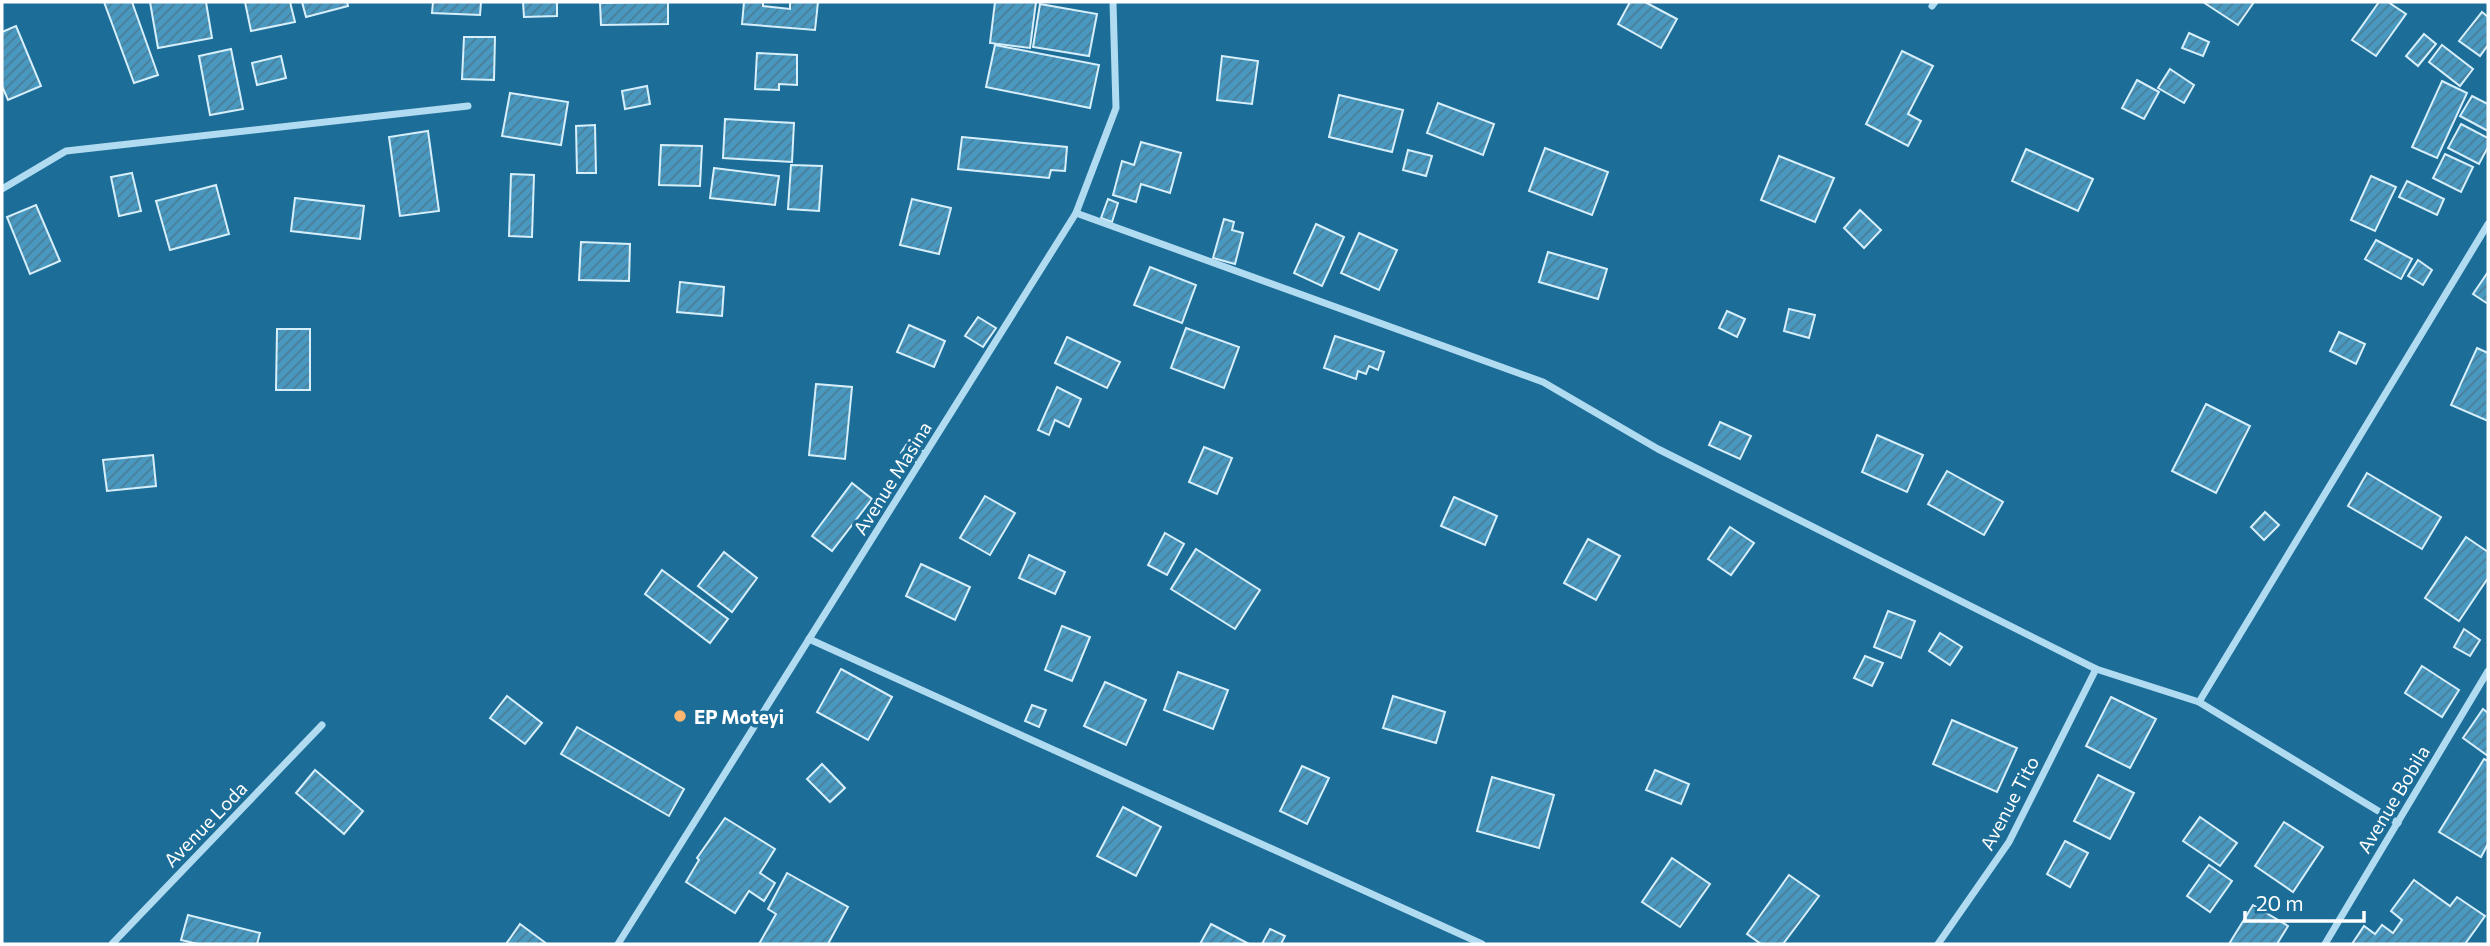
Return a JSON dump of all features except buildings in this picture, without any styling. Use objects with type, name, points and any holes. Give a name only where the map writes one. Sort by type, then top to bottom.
[{"type":"street","name":"Avenue Masina","points":[[618,944],[1076,213],[1116,108],[1113,2]]},
{"type":"street","points":[[2,188],[66,151],[468,106]]},
{"type":"street","points":[[1076,213],[1543,382],[1658,449],[2096,669],[2199,702],[2398,822]]},
{"type":"street","points":[[2199,702],[2488,223]]},
{"type":"street","points":[[809,639],[1482,944]]},
{"type":"street","name":"Avenue Tito","points":[[1938,944],[2009,842],[2096,669]]},
{"type":"street","name":"Avenue Bobila","points":[[2325,944],[2488,671]]},
{"type":"street","name":"Avenue Loda","points":[[112,944],[322,725]]},
{"type":"place","name":"EP Moteyi","points":[[680,716]]}]
